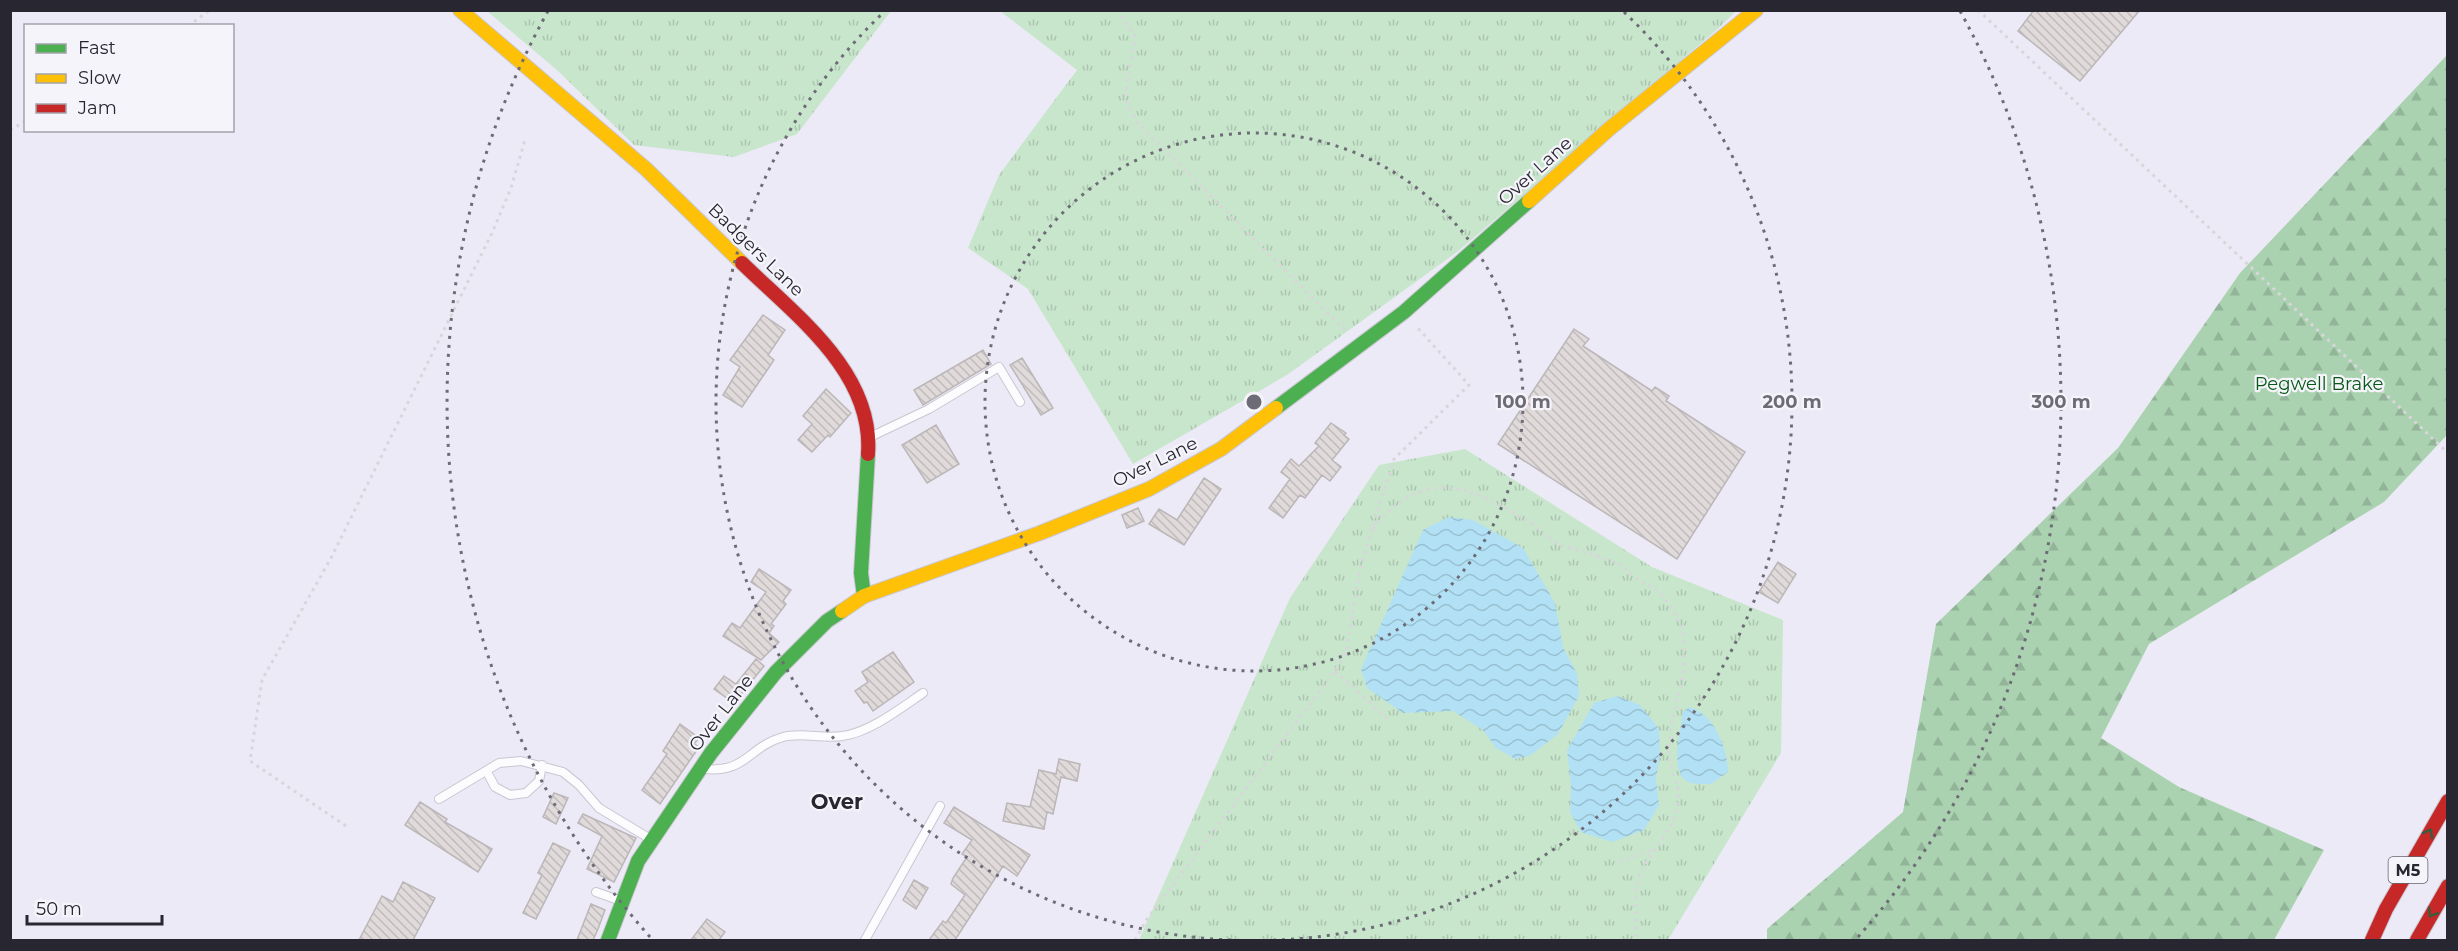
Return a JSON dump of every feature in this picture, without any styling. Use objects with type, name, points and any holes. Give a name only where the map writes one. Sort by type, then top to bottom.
[{"type":"main road","name":"Badgers Lane","points":[[460,10],[646,168],[834,353],[864,408],[869,446],[861,573],[864,596]]},
{"type":"main road","name":"Over Lane","points":[[608,940],[638,861],[701,768],[776,672],[807,638],[827,621],[864,596],[1041,533],[1149,489],[1221,449],[1404,312],[1609,129],[1756,10]]},
{"type":"main road","name":"M5","points":[[2372,940],[2386,909],[2448,801]]},
{"type":"main road","name":"M5","points":[[2417,940],[2448,886]]},
{"type":"lane","points":[[868,438],[929,409],[999,367],[1020,402]]},
{"type":"lane","points":[[701,768],[726,769],[736,766],[771,742],[784,736],[845,736],[878,722],[923,693]]},
{"type":"lane","points":[[439,799],[499,763],[521,761],[542,765],[563,772],[579,785],[599,808],[652,840]]},
{"type":"lane","points":[[487,772],[495,787],[510,795],[526,793],[539,781],[542,765]]},
{"type":"lane","points":[[864,940],[940,806]]},
{"type":"lane","points":[[596,892],[621,901]]},
{"type":"path","points":[[192,24],[210,10]]},
{"type":"path","points":[[1117,10],[1135,36],[1125,98],[1137,123],[1360,345]]},
{"type":"path","points":[[1978,10],[2446,450]]},
{"type":"path","points":[[10,130],[24,122]]},
{"type":"path","points":[[346,826],[250,761],[262,680],[331,558],[487,243],[511,188],[525,140]]},
{"type":"path","points":[[1135,940],[1147,919],[1335,671],[1346,652],[1360,569],[1394,459],[1469,385],[1404,312]]},
{"type":"path","points":[[1372,530],[1388,510],[1403,498],[1426,488],[1452,489],[1480,495],[1505,507],[1557,543],[1623,566],[1643,583],[1656,589],[1678,621],[1685,645],[1684,668],[1669,754],[1680,793],[1674,821],[1655,848],[1636,888],[1637,928],[1634,940]]},
{"type":"path","points":[[1335,671],[1389,720]]},
{"type":"path","points":[[1620,862],[1655,848]]},
{"type":"green space","points":[[487,11],[891,11],[797,134],[734,157],[634,145],[557,70]]},
{"type":"green space","points":[[1000,11],[1736,11],[1457,252],[1287,375],[1133,464],[1028,289],[968,248],[999,175],[1077,70]]},
{"type":"green space","name":"Pegwell Brake","points":[[2447,55],[2447,435],[2384,502],[2149,644],[2101,738],[2179,787],[2324,850],[2274,940],[1767,940],[1767,929],[1903,812],[1936,624],[2118,448],[2240,273]]},
{"type":"green space","points":[[1465,449],[1652,567],[1783,620],[1781,753],[1668,940],[1139,940],[1290,598],[1379,465]]},
{"type":"water","points":[[1449,517],[1473,520],[1523,548],[1555,603],[1563,647],[1577,674],[1579,696],[1558,734],[1531,755],[1515,759],[1496,748],[1483,730],[1453,711],[1403,713],[1367,688],[1361,669],[1423,530]]},
{"type":"water","points":[[1617,696],[1640,705],[1659,729],[1660,756],[1656,778],[1659,805],[1644,830],[1612,842],[1581,832],[1570,812],[1571,786],[1567,750],[1594,703]]},
{"type":"water","points":[[1689,707],[1706,716],[1718,733],[1725,753],[1728,772],[1711,784],[1689,782],[1678,769],[1677,759],[1683,712]]},
{"type":"building","points":[[2034,10],[2140,10],[2080,81],[2018,31]]},
{"type":"building","points":[[763,315],[785,330],[768,355],[774,360],[742,407],[723,395],[740,367],[730,360]]},
{"type":"building","points":[[1574,329],[1589,339],[1583,346],[1652,391],[1655,387],[1669,396],[1666,401],[1745,452],[1677,559],[1498,444]]},
{"type":"building","points":[[983,350],[991,364],[923,405],[914,390]]},
{"type":"building","points":[[1022,358],[1053,408],[1041,415],[1010,365]]},
{"type":"building","points":[[826,389],[851,413],[830,437],[828,435],[812,452],[798,440],[812,424],[803,416]]},
{"type":"building","points":[[1331,423],[1346,433],[1344,435],[1349,439],[1332,460],[1341,467],[1330,481],[1322,475],[1305,498],[1300,495],[1283,518],[1269,508],[1290,479],[1281,472],[1291,459],[1299,466],[1319,446],[1315,443]]},
{"type":"building","points":[[936,425],[959,464],[927,483],[902,445]]},
{"type":"building","points":[[1204,478],[1221,489],[1184,545],[1149,524],[1159,509],[1177,520]]},
{"type":"building","points":[[1138,508],[1144,521],[1127,528],[1122,515]]},
{"type":"building","points":[[1778,562],[1796,574],[1778,603],[1759,592]]},
{"type":"building","points":[[759,569],[791,590],[783,601],[786,604],[771,624],[774,626],[769,633],[779,642],[761,660],[723,636],[732,623],[740,628],[766,592],[751,582]]},
{"type":"building","points":[[893,652],[914,682],[873,711],[855,691],[868,682],[862,672]]},
{"type":"building","points":[[756,659],[764,666],[734,703],[714,689],[724,676],[736,684]]},
{"type":"building","points":[[680,724],[699,738],[694,744],[699,747],[660,804],[642,790],[667,754],[663,751]]},
{"type":"building","points":[[1059,759],[1080,764],[1077,781],[1061,777],[1053,814],[1047,812],[1044,829],[1003,821],[1007,803],[1030,807],[1039,770],[1056,774]]},
{"type":"building","points":[[554,793],[568,798],[556,824],[543,817]]},
{"type":"building","points":[[420,802],[447,819],[445,822],[492,849],[478,872],[405,825]]},
{"type":"building","points":[[954,807],[1030,855],[1017,876],[1003,866],[955,940],[929,940],[943,921],[946,923],[965,895],[951,884],[967,857],[962,854],[972,840],[944,823]]},
{"type":"building","points":[[583,814],[636,838],[614,882],[587,869],[602,836],[578,823]]},
{"type":"building","points":[[553,843],[570,851],[536,919],[523,913],[542,875],[538,873]]},
{"type":"building","points":[[914,880],[928,888],[916,909],[903,900]]},
{"type":"building","points":[[403,882],[435,898],[413,940],[359,940],[382,896],[393,902]]},
{"type":"building","points":[[591,904],[605,910],[598,929],[593,940],[577,940]]},
{"type":"building","points":[[707,919],[725,932],[719,940],[691,940]]},
{"type":"traffic: fast","points":[[1276,408],[1404,312],[1529,201]]},
{"type":"traffic: fast","points":[[864,596],[861,573],[868,454]]},
{"type":"traffic: fast","points":[[608,940],[638,861],[711,753],[776,672],[827,621],[842,611]]},
{"type":"traffic: slow","points":[[460,10],[646,169],[742,263]]},
{"type":"traffic: slow","points":[[1529,201],[1609,129],[1756,10]]},
{"type":"traffic: slow","points":[[842,611],[864,596],[1040,533],[1149,489],[1221,449],[1276,408]]},
{"type":"traffic: jam","points":[[742,263],[807,325],[845,371],[858,397],[866,424],[868,454]]},
{"type":"traffic: jam","points":[[2372,940],[2386,909],[2448,801]]},
{"type":"traffic: jam","points":[[2417,940],[2448,886]]},
{"type":"district","name":"Over","points":[[837,802]]}]
